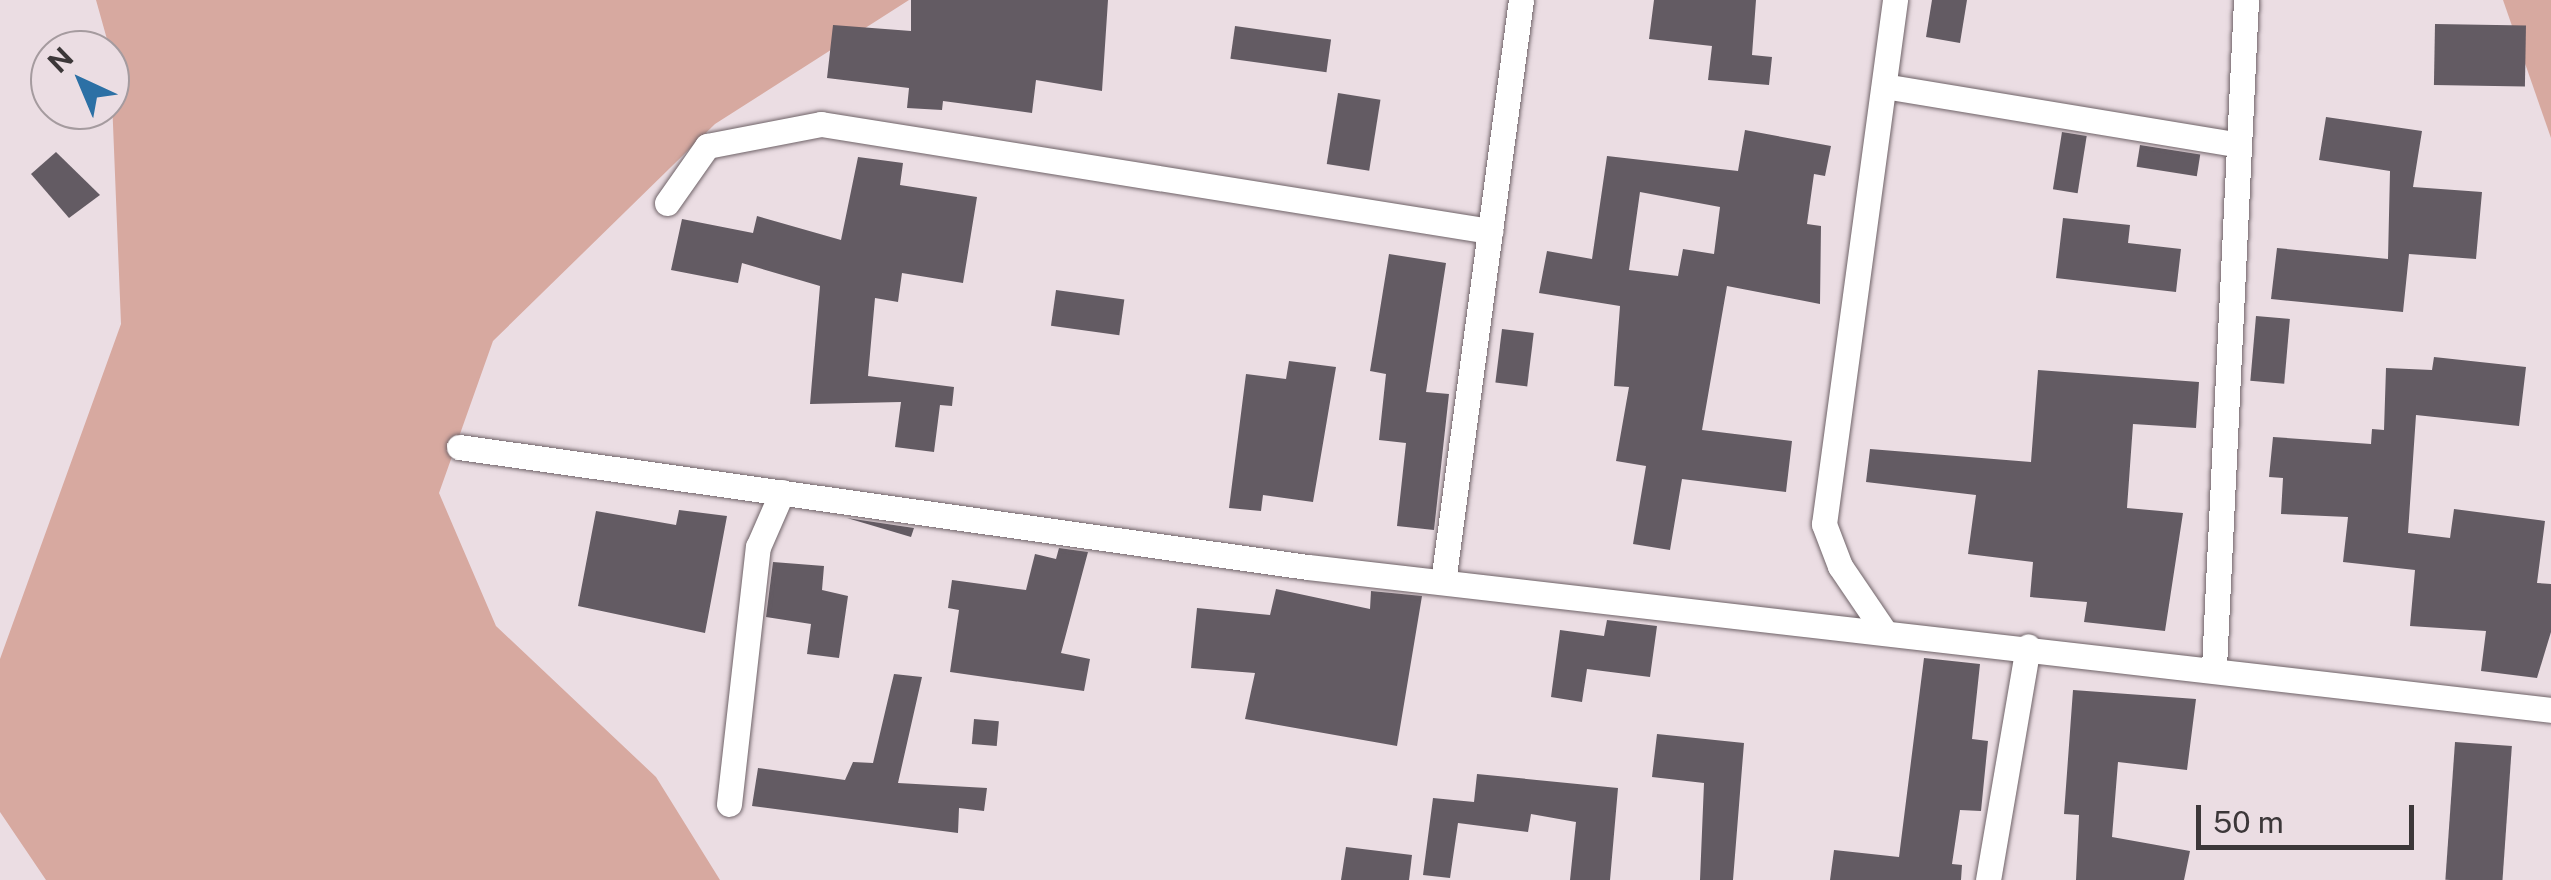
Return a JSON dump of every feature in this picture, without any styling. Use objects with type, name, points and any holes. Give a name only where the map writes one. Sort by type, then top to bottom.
[{"type":"street","points":[[1443,582],[1521,0]]},
{"type":"street","points":[[1882,628],[1840,566],[1824,524],[1895,0]]},
{"type":"street","points":[[2214,667],[2234,144],[2246,0]]},
{"type":"street","points":[[1884,86],[2234,144]]},
{"type":"street","points":[[667,203],[681,171],[707,146],[821,124],[1490,231]]},
{"type":"street","points":[[459,447],[1443,582],[1882,628],[2551,710]]},
{"type":"street","points":[[729,804],[758,547],[782,492]]},
{"type":"street","points":[[1988,880],[2028,646]]},
{"type":"shaded area","points":[[96,0],[909,0],[715,124],[493,341],[439,493],[496,626],[656,777],[720,880],[46,880],[0,812],[0,659],[121,324],[113,130],[130,130],[130,30],[104,30]]},
{"type":"shaded area","points":[[2503,0],[2551,0],[2551,138]]},
{"type":"building","points":[[911,0],[1108,0],[1102,91],[1036,80],[1032,113],[943,101],[942,110],[907,108],[909,88],[827,78],[833,25],[911,31]]},
{"type":"building","points":[[1654,0],[1756,0],[1752,55],[1772,57],[1769,85],[1708,80],[1712,46],[1649,39]]},
{"type":"building","points":[[1932,0],[1967,0],[1960,43],[1926,37]]},
{"type":"building","points":[[2435,24],[2526,26],[2525,87],[2434,85]]},
{"type":"building","points":[[1235,26],[1331,39],[1326,72],[1230,59]]},
{"type":"building","points":[[1338,93],[1380,100],[1369,171],[1327,164]]},
{"type":"building","points":[[2326,117],[2422,131],[2413,187],[2482,192],[2476,259],[2409,254],[2403,312],[2271,299],[2277,248],[2388,259],[2390,171],[2319,160]]},
{"type":"building","points":[[1745,130],[1831,146],[1825,176],[1814,174],[1807,224],[1821,226],[1820,304],[1727,286],[1702,430],[1792,441],[1786,492],[1682,479],[1670,550],[1633,544],[1646,466],[1616,461],[1629,387],[1614,386],[1620,306],[1539,293],[1547,251],[1592,259],[1607,156],[1738,171]],"holes":[[[1640,192],[1720,207],[1714,254],[1683,249],[1678,276],[1629,270]]]},
{"type":"building","points":[[2062,132],[2087,136],[2078,193],[2053,189]]},
{"type":"building","points":[[2140,145],[2200,155],[2197,176],[2137,167]]},
{"type":"building","points":[[56,152],[100,195],[69,218],[31,174]]},
{"type":"building","points":[[858,157],[903,163],[900,185],[977,197],[963,283],[902,273],[898,302],[875,298],[868,376],[954,387],[952,406],[940,405],[934,452],[895,447],[901,402],[810,404],[820,286],[742,263],[738,283],[671,270],[682,219],[753,233],[757,216],[841,240]]},
{"type":"building","points":[[2063,218],[2130,225],[2128,243],[2181,249],[2176,292],[2056,278]]},
{"type":"building","points":[[1389,254],[1446,263],[1426,392],[1449,394],[1434,530],[1397,526],[1406,443],[1379,440],[1386,374],[1370,371]]},
{"type":"building","points":[[1056,290],[1124,300],[1119,335],[1051,326]]},
{"type":"building","points":[[2256,316],[2290,319],[2284,384],[2250,381]]},
{"type":"building","points":[[1502,329],[1534,333],[1527,386],[1495,383]]},
{"type":"building","points":[[2434,357],[2526,367],[2519,426],[2416,415],[2408,533],[2450,538],[2454,509],[2545,521],[2537,583],[2551,584],[2551,632],[2537,678],[2481,671],[2486,631],[2410,626],[2415,570],[2343,562],[2348,517],[2281,514],[2283,478],[2269,477],[2273,437],[2371,444],[2372,429],[2384,430],[2386,368],[2432,370]]},
{"type":"building","points":[[1289,361],[1336,367],[1313,502],[1263,495],[1261,511],[1229,508],[1246,374],[1286,379]]},
{"type":"building","points":[[2038,370],[2199,382],[2196,428],[2133,424],[2127,508],[2183,513],[2165,631],[2084,622],[2087,602],[2030,597],[2033,562],[1968,554],[1976,495],[1866,482],[1870,449],[2031,462]]},
{"type":"building","points":[[679,510],[727,516],[705,633],[578,606],[596,511],[676,525]]},
{"type":"building","points":[[847,518],[914,528],[911,537]]},
{"type":"building","points":[[1059,548],[1088,552],[1061,653],[1090,659],[1084,691],[950,672],[959,610],[948,608],[952,580],[1026,590],[1035,554],[1056,559]]},
{"type":"building","points":[[773,562],[824,566],[822,590],[848,596],[839,658],[807,654],[811,624],[766,617]]},
{"type":"building","points":[[1276,589],[1370,609],[1371,591],[1422,596],[1397,746],[1245,719],[1255,673],[1191,668],[1197,608],[1270,615]]},
{"type":"building","points":[[1607,620],[1657,626],[1650,677],[1587,669],[1582,702],[1551,697],[1560,630],[1604,636]]},
{"type":"building","points":[[1924,658],[1980,664],[1972,739],[1988,741],[1981,811],[1960,810],[1952,864],[1962,865],[1961,880],[1830,880],[1834,850],[1899,857]]},
{"type":"building","points":[[894,674],[922,677],[898,783],[987,788],[984,811],[959,808],[958,833],[752,806],[758,768],[845,780],[853,762],[873,763]]},
{"type":"building","points":[[2073,690],[2196,699],[2187,770],[2118,762],[2112,837],[2190,851],[2184,880],[2076,880],[2079,815],[2064,814]]},
{"type":"building","points":[[974,719],[999,721],[997,746],[972,744]]},
{"type":"building","points":[[1657,734],[1744,743],[1733,880],[1700,880],[1704,783],[1652,777]]},
{"type":"building","points":[[2455,742],[2512,746],[2502,880],[2445,880]]},
{"type":"building","points":[[1477,774],[1618,788],[1610,880],[1570,880],[1576,822],[1531,814],[1528,832],[1458,823],[1450,878],[1423,875],[1433,798],[1474,802]]},
{"type":"building","points":[[1346,847],[1412,855],[1409,880],[1341,880]]}]
